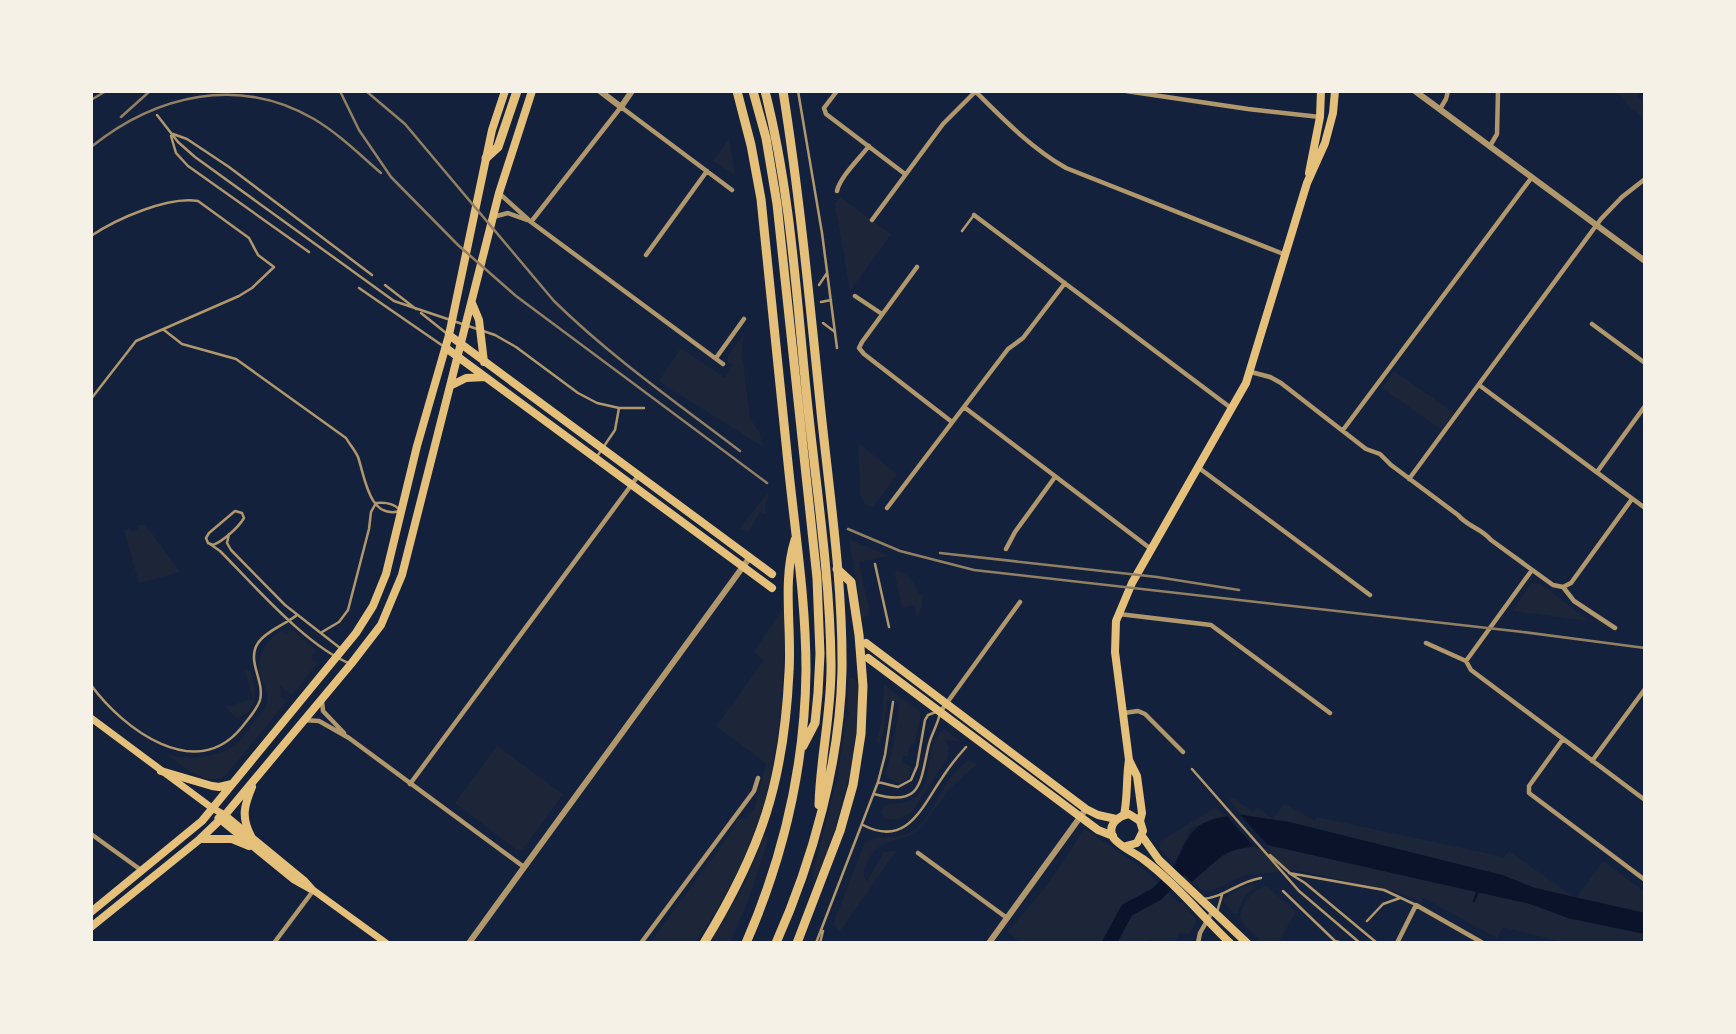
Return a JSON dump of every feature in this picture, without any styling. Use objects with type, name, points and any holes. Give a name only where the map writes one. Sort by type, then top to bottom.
[{"type":"highway","points":[[486,158],[498,147],[517,91]]},
{"type":"highway","points":[[737,91],[761,198],[800,567],[805,644],[805,707],[792,802],[767,892],[746,943]]},
{"type":"highway","points":[[753,91],[766,138],[776,194],[817,578],[820,654],[815,723],[801,751]]},
{"type":"highway","points":[[765,91],[786,192],[828,586],[831,663],[828,724],[819,783],[819,815]]},
{"type":"highway","points":[[776,943],[802,877],[834,754],[842,670],[839,593],[830,489],[800,199],[783,91]]},
{"type":"highway","points":[[704,943],[738,884],[771,804],[784,744],[790,633],[789,560],[796,536]]},
{"type":"highway","points":[[797,943],[835,844],[853,785],[861,734],[863,686],[851,582],[837,569]]},
{"type":"main road","points":[[91,912],[195,827],[235,783],[356,633],[380,589],[446,348],[492,130],[505,91]]},
{"type":"main road","points":[[91,927],[222,818],[381,625],[402,575],[499,193],[532,91]]},
{"type":"main road","points":[[1230,943],[1148,863],[1118,843],[1113,836],[1112,827],[1120,817],[1127,799],[1126,777],[1129,760],[1115,652],[1115,631],[1118,614],[1132,583],[1233,410],[1251,372],[1307,183],[1320,117],[1321,91]]},
{"type":"main road","points":[[1307,183],[1325,143],[1333,113],[1335,91]]},
{"type":"main road","points":[[472,303],[479,320],[484,362]]},
{"type":"main road","points":[[449,335],[772,573]]},
{"type":"main road","points":[[446,348],[772,588]]},
{"type":"main road","points":[[452,385],[466,378],[485,377]]},
{"type":"main road","points":[[866,643],[947,703],[1084,813],[1104,833],[1113,836]]},
{"type":"main road","points":[[868,658],[1084,813],[1120,817],[1133,815],[1143,825],[1142,836],[1134,845],[1126,846]]},
{"type":"main road","points":[[91,718],[212,808],[249,846],[302,886],[313,890]]},
{"type":"main road","points":[[1129,760],[1137,776],[1142,813],[1140,821]]},
{"type":"main road","points":[[161,771],[219,787],[235,783]]},
{"type":"main road","points":[[251,836],[244,823],[244,808],[254,781]]},
{"type":"main road","points":[[222,818],[251,836],[313,890],[386,943]]},
{"type":"main road","points":[[1142,836],[1155,856],[1247,943]]},
{"type":"main road","points":[[200,839],[232,839],[249,846]]},
{"type":"street","points":[[600,91],[733,190]]},
{"type":"street","points":[[531,222],[632,91]]},
{"type":"street","points":[[837,91],[824,110],[832,120],[905,174]]},
{"type":"street","points":[[872,220],[945,122],[975,91],[1009,125],[1046,156],[1073,172],[1286,255]]},
{"type":"street","points":[[1126,91],[1320,117]]},
{"type":"street","points":[[1415,91],[1645,261]]},
{"type":"street","points":[[1439,110],[1448,91]]},
{"type":"street","points":[[1489,147],[1497,136],[1498,91]]},
{"type":"street","points":[[836,191],[840,180],[869,146]]},
{"type":"street","points":[[646,256],[707,171]]},
{"type":"street","points":[[1343,430],[1532,177]]},
{"type":"street","points":[[1409,479],[1597,226],[1616,202],[1645,179]]},
{"type":"street","points":[[499,193],[531,222],[723,364]]},
{"type":"street","points":[[493,217],[508,213],[531,222]]},
{"type":"street","points":[[974,215],[1233,410]]},
{"type":"street","points":[[917,267],[859,348],[952,422]]},
{"type":"street","points":[[887,508],[1010,346],[1023,338],[1065,283]]},
{"type":"street","points":[[855,296],[882,314]]},
{"type":"street","points":[[716,358],[744,319]]},
{"type":"street","points":[[1592,324],[1645,363]]},
{"type":"street","points":[[1251,372],[1275,379],[1366,449],[1382,456],[1467,525],[1483,530],[1491,540],[1553,585],[1563,587],[1571,583],[1632,499]]},
{"type":"street","points":[[1479,385],[1645,509]]},
{"type":"street","points":[[1597,472],[1645,406]]},
{"type":"street","points":[[964,407],[1152,549]]},
{"type":"street","points":[[1199,468],[1370,595]]},
{"type":"street","points":[[410,784],[638,476]]},
{"type":"street","points":[[1006,549],[1055,477]]},
{"type":"street","points":[[401,511],[418,514]]},
{"type":"street","points":[[469,943],[750,557]]},
{"type":"street","points":[[1466,661],[1532,570]]},
{"type":"street","points":[[1563,587],[1574,601],[1615,628]]},
{"type":"street","points":[[941,711],[1020,603]]},
{"type":"street","points":[[1118,614],[1210,625],[1330,713]]},
{"type":"street","points":[[1426,643],[1466,661],[1469,668],[1645,800]]},
{"type":"street","points":[[1592,761],[1645,689]]},
{"type":"street","points":[[322,699],[323,710],[349,738]]},
{"type":"street","points":[[1123,713],[1144,713],[1183,752]]},
{"type":"street","points":[[304,720],[319,721],[349,738],[525,867]]},
{"type":"street","points":[[1563,739],[1529,786],[1529,793],[1645,880]]},
{"type":"street","points":[[641,943],[754,791],[758,778]]},
{"type":"street","points":[[989,943],[1084,813]]},
{"type":"street","points":[[91,834],[141,870]]},
{"type":"street","points":[[918,853],[1007,918]]},
{"type":"street","points":[[274,943],[313,890]]},
{"type":"street","points":[[1397,943],[1416,905],[1483,943]]},
{"type":"street","points":[[1198,943],[1200,933],[1214,914]]},
{"type":"lane","points":[[798,91],[837,348]]},
{"type":"lane","points":[[157,115],[170,133],[195,157],[394,301],[495,335],[516,347],[578,393],[597,402],[619,408],[644,408]]},
{"type":"lane","points":[[170,133],[195,144],[372,275]]},
{"type":"lane","points":[[170,133],[176,153],[188,166],[309,252]]},
{"type":"lane","points":[[91,236],[134,214],[188,199],[198,201],[249,238],[258,255],[274,267],[252,288],[239,296],[133,343],[91,399]]},
{"type":"lane","points":[[962,231],[974,215]]},
{"type":"lane","points":[[819,285],[827,273]]},
{"type":"lane","points":[[385,285],[449,335]]},
{"type":"lane","points":[[359,288],[446,348]]},
{"type":"lane","points":[[821,302],[831,300]]},
{"type":"lane","points":[[823,323],[835,331]]},
{"type":"lane","points":[[164,330],[182,344],[236,359],[346,438],[357,455],[367,491],[381,510],[393,513],[401,511]]},
{"type":"lane","points":[[596,458],[615,430],[619,408]]},
{"type":"lane","points":[[376,503],[395,505],[401,511]]},
{"type":"lane","points":[[321,633],[339,622],[352,600],[371,512],[376,503]]},
{"type":"lane","points":[[210,544],[218,544],[243,521],[240,512],[232,513],[209,533],[206,538],[210,544],[290,621],[336,658],[351,664]]},
{"type":"lane","points":[[229,534],[227,543],[231,550],[297,615],[342,650],[351,664]]},
{"type":"lane","points":[[875,564],[889,627]]},
{"type":"lane","points":[[91,685],[120,717],[165,745],[188,752],[225,743],[234,736],[259,704],[261,692],[254,660],[257,644],[297,615]]},
{"type":"lane","points":[[818,943],[878,782],[887,746],[893,702]]},
{"type":"lane","points":[[874,794],[900,798],[919,787],[929,742],[939,722],[941,711],[929,715],[925,720],[917,766],[911,780],[898,787],[878,782]]},
{"type":"lane","points":[[863,825],[884,831],[896,830],[909,824],[919,815],[941,779],[966,747]]},
{"type":"lane","points":[[1192,769],[1298,891],[1360,943]]},
{"type":"lane","points":[[1260,846],[1377,943]]},
{"type":"lane","points":[[1286,873],[1304,874],[1377,889],[1416,905]]},
{"type":"lane","points":[[1199,899],[1222,895],[1241,883],[1261,878]]},
{"type":"lane","points":[[1283,891],[1332,939],[1343,943]]},
{"type":"lane","points":[[1214,914],[1222,895]]},
{"type":"lane","points":[[1367,921],[1383,904],[1403,898]]},
{"type":"shaded area","points":[[1618,91],[1641,91],[1637,97],[1645,103],[1645,118],[1629,107]]},
{"type":"shaded area","points":[[729,139],[735,175],[713,161]]},
{"type":"shaded area","points":[[840,197],[891,234],[850,291],[835,203]]},
{"type":"shaded area","points":[[743,335],[742,352],[750,419],[759,431],[763,447],[659,381],[681,348],[725,378],[733,365],[728,362],[728,356]]},
{"type":"shaded area","points":[[1394,371],[1454,413],[1442,430],[1382,388]]},
{"type":"shaded area","points":[[858,443],[897,474],[873,507],[866,505],[860,496]]},
{"type":"shaded area","points":[[768,492],[766,515],[760,512],[749,532],[739,529]]},
{"type":"shaded area","points":[[145,524],[180,572],[139,583],[124,530],[138,530],[137,526]]},
{"type":"shaded area","points":[[849,539],[888,556],[859,562],[870,615],[862,618]]},
{"type":"shaded area","points":[[897,570],[911,580],[919,595],[923,595],[917,617],[914,605],[902,608],[895,574]]},
{"type":"shaded area","points":[[1531,583],[1541,584],[1589,621],[1513,611]]},
{"type":"shaded area","points":[[782,610],[784,658],[777,745],[769,785],[742,864],[695,943],[650,943],[735,827],[737,819],[748,818],[755,808],[766,763],[716,726],[764,660],[754,652]]},
{"type":"shaded area","points":[[282,630],[287,635],[289,630],[293,631],[316,650],[312,658],[317,664],[292,695],[280,685],[281,697],[287,701],[225,776],[218,779],[201,777],[165,753],[181,757],[209,756],[239,742],[266,705],[267,694],[259,669],[261,654],[269,641]]},
{"type":"shaded area","points":[[244,668],[251,672],[255,692],[253,705],[249,711],[237,718],[225,707],[253,699]]},
{"type":"shaded area","points":[[851,677],[858,682],[858,707],[848,782],[834,830],[814,880],[812,877],[837,779],[846,717],[849,714],[847,707]]},
{"type":"shaded area","points":[[884,685],[921,712],[915,743],[910,745],[908,756],[903,756],[903,762],[911,767],[910,773],[899,783],[889,779],[886,773],[894,743],[899,702],[887,701],[884,730],[879,745],[877,741],[882,718]]},
{"type":"shaded area","points":[[944,729],[960,741],[945,740],[949,747],[947,758],[912,812],[898,819],[885,819],[881,812],[884,805],[907,802],[923,788],[933,747]]},
{"type":"shaded area","points":[[497,746],[563,794],[523,849],[517,850],[455,803]]},
{"type":"shaded area","points":[[968,760],[977,764],[951,787],[921,828],[909,836],[883,844],[873,852],[864,868],[864,878],[867,881],[884,852],[896,851],[840,931],[833,925],[864,844],[875,838],[902,836],[915,830],[929,815],[948,780]]},
{"type":"shaded area","points":[[1233,798],[1253,812],[1257,807],[1273,819],[1284,803],[1315,821],[1317,817],[1504,857],[1509,851],[1575,898],[1535,888],[1502,875],[1289,822],[1241,815],[1229,800]]},
{"type":"shaded area","points":[[1216,807],[1224,816],[1191,828],[1174,863],[1160,849],[1159,842]]},
{"type":"shaded area","points":[[1237,814],[1289,822],[1502,875],[1535,888],[1645,913],[1645,934],[1568,918],[1530,904],[1268,845],[1241,848],[1226,854],[1192,882],[1175,865],[1191,834],[1203,823]]},
{"type":"shaded area","points":[[1084,828],[1143,869],[1182,903],[1196,919],[1188,935],[1181,932],[1174,943],[1153,943],[1150,939],[1143,943],[1022,943],[1007,932],[1049,883]]},
{"type":"shaded area","points":[[764,836],[769,838],[751,893],[730,943],[711,943],[746,881]]},
{"type":"shaded area","points":[[1268,845],[1530,904],[1568,918],[1645,934],[1645,943],[1566,943],[1503,927],[1497,938],[1424,898],[1421,902],[1398,892],[1296,870],[1245,875],[1211,891],[1202,890],[1192,882],[1226,854],[1242,848]]},
{"type":"shaded area","points":[[1603,861],[1645,892],[1645,913],[1576,898]]},
{"type":"shaded area","points":[[1254,884],[1255,887],[1245,896],[1237,913],[1233,913],[1223,901],[1237,890]]},
{"type":"shaded area","points":[[1267,886],[1296,912],[1278,943],[1263,943],[1243,924],[1240,917],[1249,897],[1256,890]]},
{"type":"pier","points":[[1237,811],[1271,849],[1256,849],[1224,813]]},
{"type":"waterway","points":[[1109,943],[1127,910],[1157,894],[1192,857]]},
{"type":"waterway","points":[[1474,901],[1478,891]]},
{"type":"railway","points":[[91,100],[106,91]]},
{"type":"railway","points":[[121,117],[150,91]]},
{"type":"railway","points":[[340,91],[359,130],[391,177],[458,245],[516,296],[767,483]]},
{"type":"railway","points":[[366,91],[405,124],[554,301],[621,360],[740,451]]},
{"type":"railway","points":[[91,147],[143,114],[198,97],[227,95],[285,105],[314,119],[381,173]]},
{"type":"railway","points":[[848,529],[900,551],[974,570],[1645,648]]},
{"type":"railway","points":[[940,553],[1157,577],[1239,590]]}]
